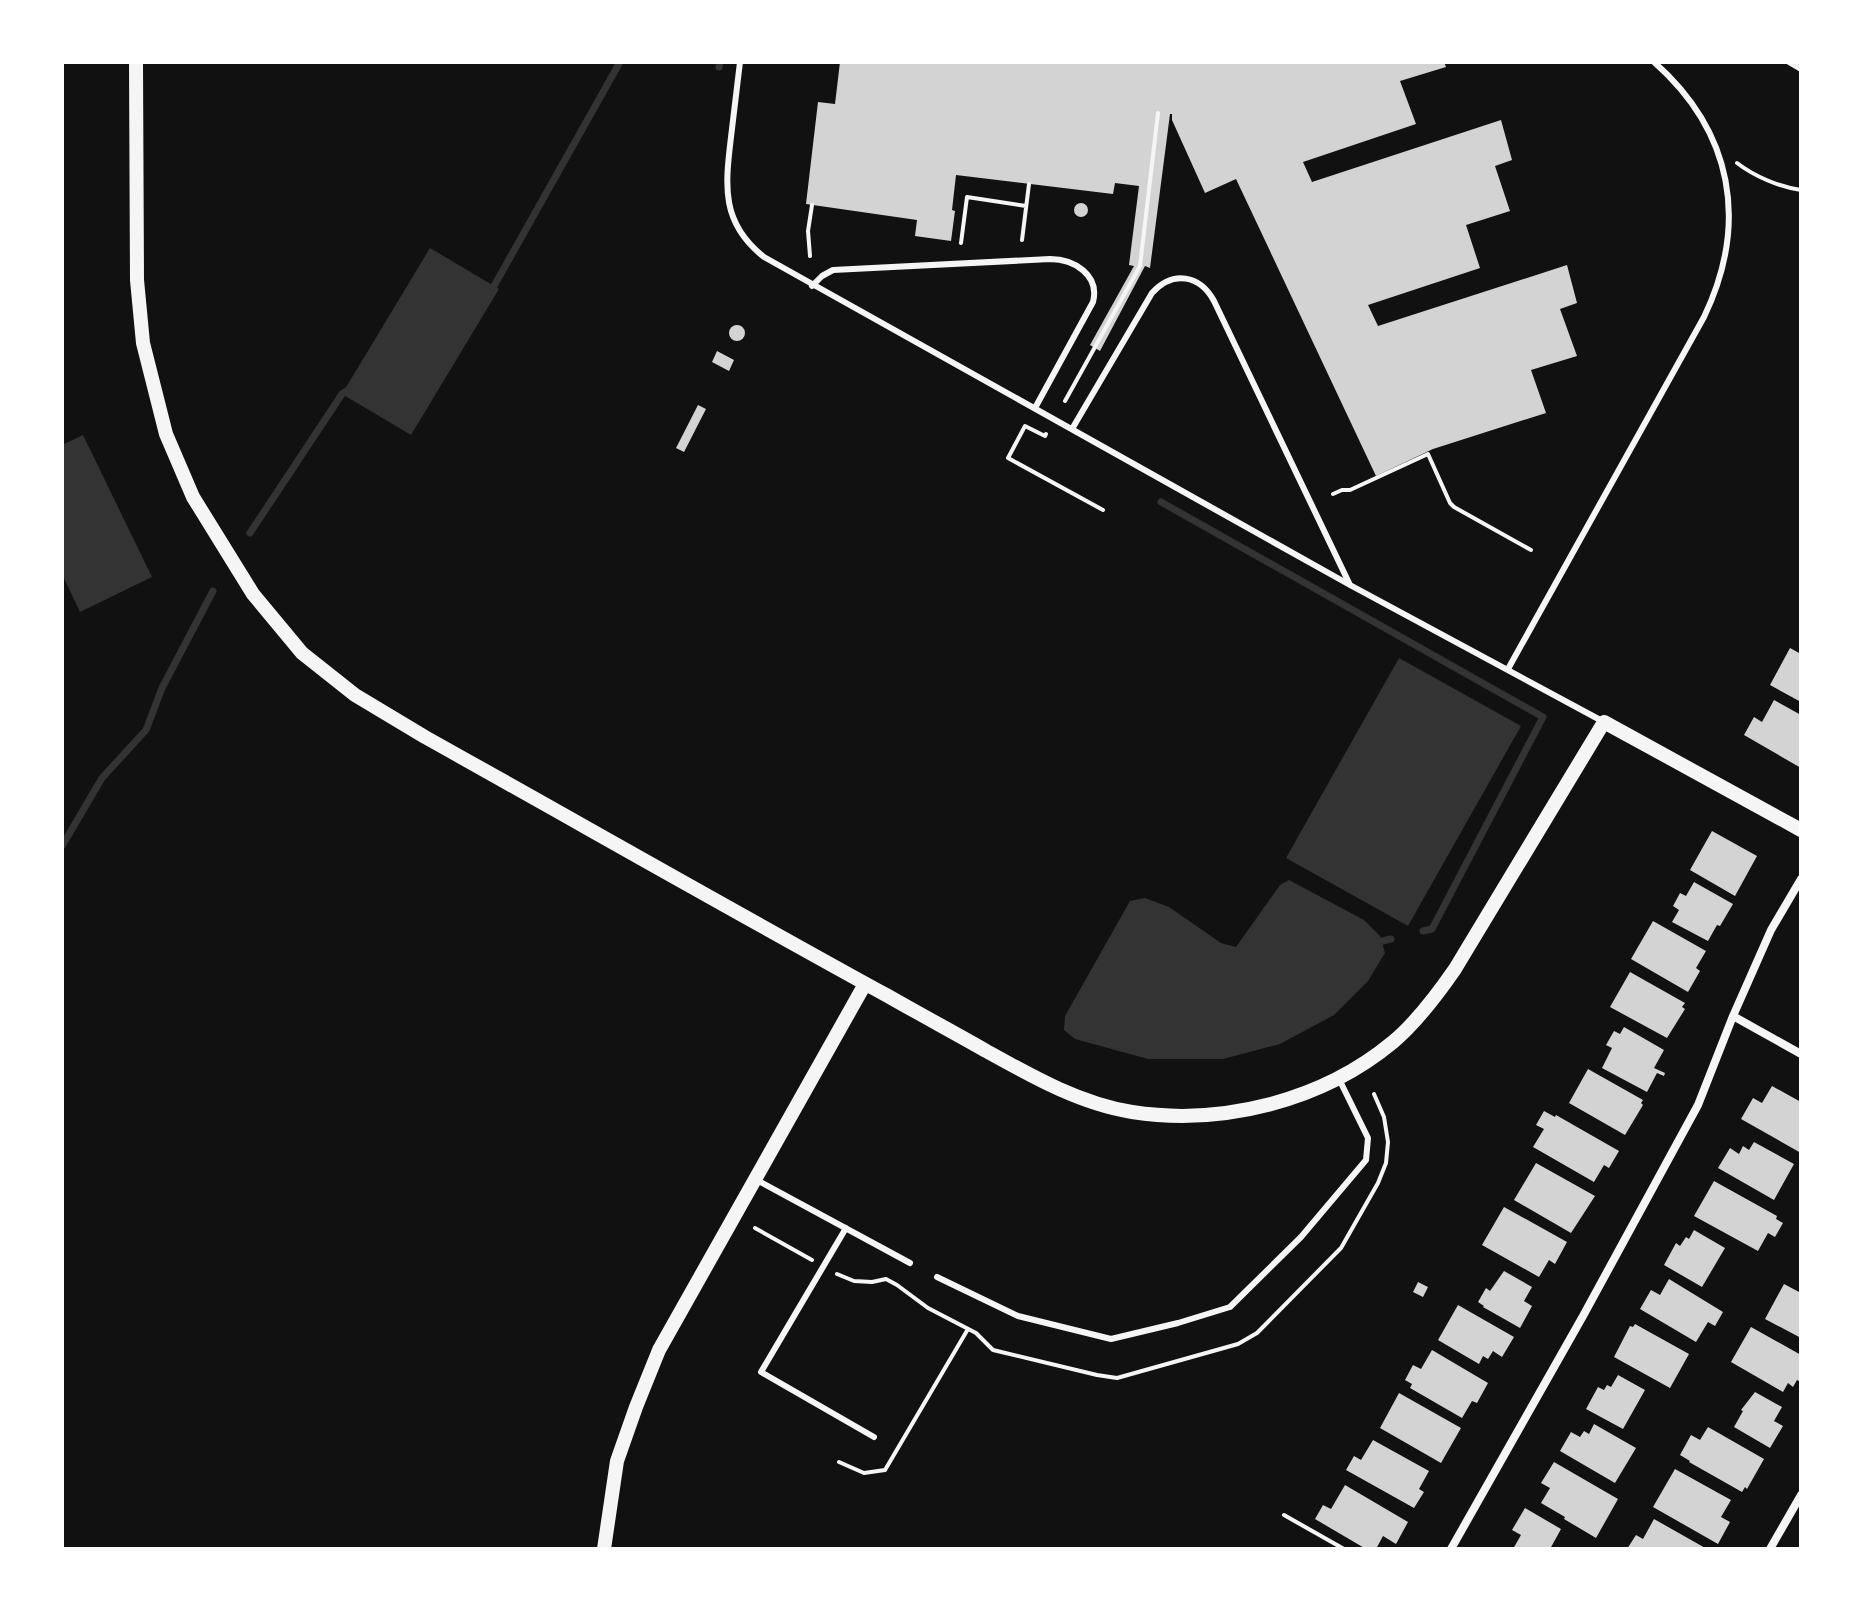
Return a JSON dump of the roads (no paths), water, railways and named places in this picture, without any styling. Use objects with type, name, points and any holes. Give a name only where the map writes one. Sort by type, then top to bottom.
[{"type":"street","points":[[136,62],[137,280],[143,343],[166,434],[193,497],[253,594],[302,653],[355,695],[425,737],[1057,1089],[1130,1112],[1212,1115],[1300,1095],[1338,1079],[1369,1060],[1394,1041],[1438,994],[1604,722],[1801,830]]},
{"type":"street","points":[[1451,1549],[1698,1105],[1771,930],[1801,879]]},
{"type":"street","points":[[604,1549],[617,1461],[659,1350],[865,984]]},
{"type":"street","points":[[1733,1016],[1801,1054]]},
{"type":"street","points":[[1770,1549],[1801,1495]]},
{"type":"lane","points":[[740,62],[726,173],[727,197],[737,229],[754,249],[812,286],[1350,585],[1604,722]]},
{"type":"lane","points":[[1508,669],[1713,298],[1725,264],[1729,208],[1723,168],[1716,147],[1688,96],[1654,62]]},
{"type":"lane","points":[[1789,62],[1801,69]]},
{"type":"lane","points":[[812,286],[833,270],[1050,259],[1071,261],[1083,269],[1093,282],[1095,294],[1035,408]]},
{"type":"lane","points":[[1072,429],[1157,287],[1172,280],[1189,279],[1196,282],[1209,291],[1350,585]]},
{"type":"lane","points":[[937,1277],[1018,1316],[1111,1339],[1230,1307],[1301,1237],[1366,1160],[1368,1138],[1338,1079]]},
{"type":"lane","points":[[755,1179],[910,1263]]},
{"type":"lane","points":[[846,1228],[761,1372],[874,1437]]},
{"type":"waterway","points":[[487,291],[494,286],[620,62]]},
{"type":"waterway","points":[[719,67],[720,62]]},
{"type":"waterway","points":[[250,533],[342,394],[349,389]]},
{"type":"waterway","points":[[1161,502],[1543,717],[1432,929],[1423,931]]},
{"type":"waterway","points":[[62,846],[102,778],[146,730],[162,688],[213,591]]},
{"type":"waterway","points":[[1374,943],[1391,939]]}]
